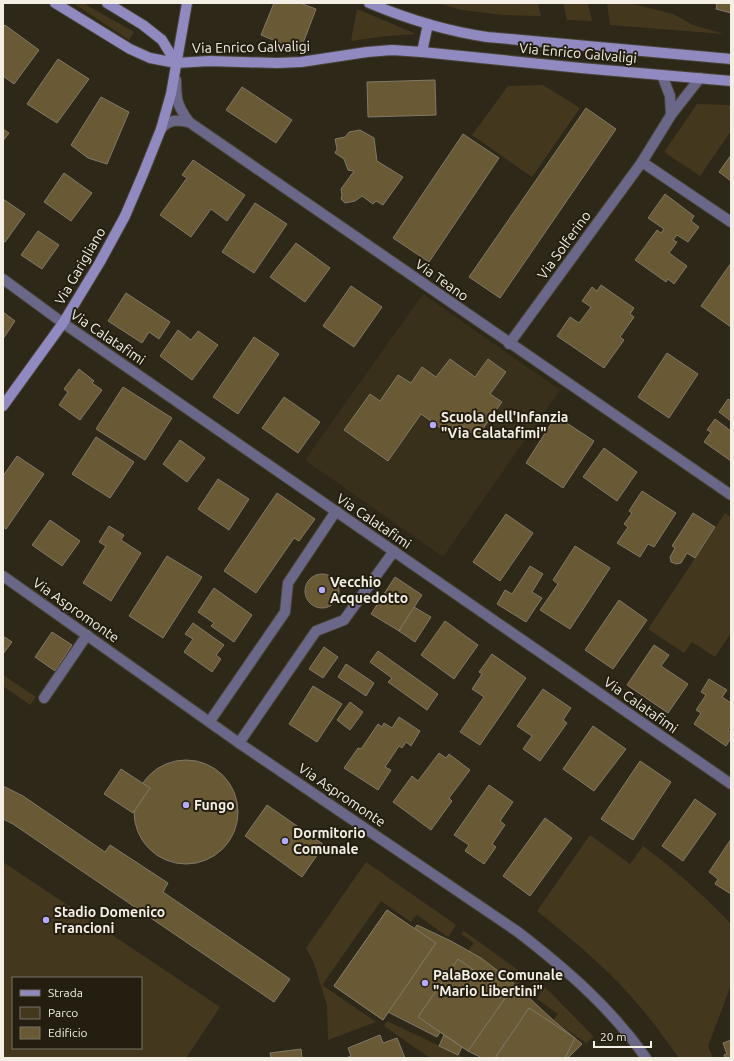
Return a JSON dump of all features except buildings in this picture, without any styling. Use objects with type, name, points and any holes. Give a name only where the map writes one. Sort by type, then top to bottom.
[{"type":"street","name":"Via Enrico Galvaligi","points":[[55,3],[130,49],[150,58],[176,63],[209,61],[277,63],[300,62],[373,51],[392,50],[731,81]]},
{"type":"street","points":[[107,3],[143,25],[162,40],[176,63]]},
{"type":"street","name":"Via Garigliano","points":[[3,406],[63,323],[100,262],[125,216],[161,129],[171,94],[188,3]]},
{"type":"street","name":"Via Enrico Galvaligi","points":[[369,3],[401,16],[455,32],[487,37],[731,59]]},
{"type":"street","points":[[422,52],[428,24]]},
{"type":"street","name":"Via Teano","points":[[176,63],[176,94],[179,108],[189,122],[731,495]]},
{"type":"street","points":[[662,75],[670,96],[671,115]]},
{"type":"street","name":"Via Solferino","points":[[510,344],[642,162],[671,115],[700,78]]},
{"type":"street","points":[[161,129],[165,124],[171,121],[178,120],[189,122]]},
{"type":"street","points":[[642,162],[731,222]]},
{"type":"street","name":"Via Calatafimi","points":[[3,278],[63,323],[731,784]]},
{"type":"street","points":[[210,721],[286,612],[288,583],[336,511]]},
{"type":"street","points":[[239,742],[316,631],[344,620],[394,551]]},
{"type":"street","name":"Via Aspromonte","points":[[3,576],[239,742],[518,932],[556,961],[590,992],[632,1038],[646,1058]]},
{"type":"street","points":[[44,698],[87,635]]},
{"type":"shaded area","name":"Scuola dell'Infanzia \"Via Calatafimi\"","points":[[423,294],[560,390],[443,557],[305,460]]},
{"type":"green space","points":[[73,3],[83,3],[134,32],[129,40]]},
{"type":"green space","points":[[437,3],[538,3],[541,16],[502,15],[462,10]]},
{"type":"green space","points":[[563,3],[588,3],[592,21],[567,20]]},
{"type":"green space","points":[[607,3],[630,3],[673,14],[693,25],[724,34],[610,25]]},
{"type":"green space","points":[[357,9],[416,34],[386,36],[351,41]]},
{"type":"green space","points":[[543,85],[580,108],[532,177],[472,135],[508,86]]},
{"type":"green space","points":[[697,104],[731,105],[731,131],[700,176],[664,152]]},
{"type":"green space","points":[[725,513],[731,517],[731,633],[715,657],[692,642],[684,653],[648,629]]},
{"type":"green space","points":[[3,675],[36,697],[30,705],[3,686]]},
{"type":"green space","points":[[590,835],[630,864],[643,846],[688,883],[731,924],[731,985],[708,1046],[713,1058],[679,1058],[647,1015],[618,982],[579,945],[537,911]]},
{"type":"green space","name":"Stadio Domenico Francioni","points":[[3,862],[220,1007],[186,1058],[3,1058]]},
{"type":"green space","points":[[366,862],[456,925],[448,937],[417,915],[411,922],[381,901],[322,985],[376,1022],[328,1040],[327,1005],[314,963],[306,948]]},
{"type":"green space","points":[[464,931],[525,975],[517,986],[468,951],[474,943],[461,934]]},
{"type":"green space","points":[[534,979],[550,992],[594,1037],[586,1043],[553,1020],[558,1014],[537,999],[541,992],[531,984]]},
{"type":"green space","points":[[387,1021],[465,1058],[430,1058],[384,1026]]},
{"type":"place","name":"Scuola dell'Infanzia \"Via Calatafimi\"","points":[[433,425]]},
{"type":"place","name":"Vecchio Acquedotto","points":[[322,590]]},
{"type":"place","name":"Fungo","points":[[186,805]]},
{"type":"place","name":"Dormitorio Comunale","points":[[285,841]]},
{"type":"place","name":"Stadio Domenico Francioni","points":[[46,920]]},
{"type":"place","name":"PalaBoxe Comunale \"Mario Libertini\"","points":[[425,983]]}]
